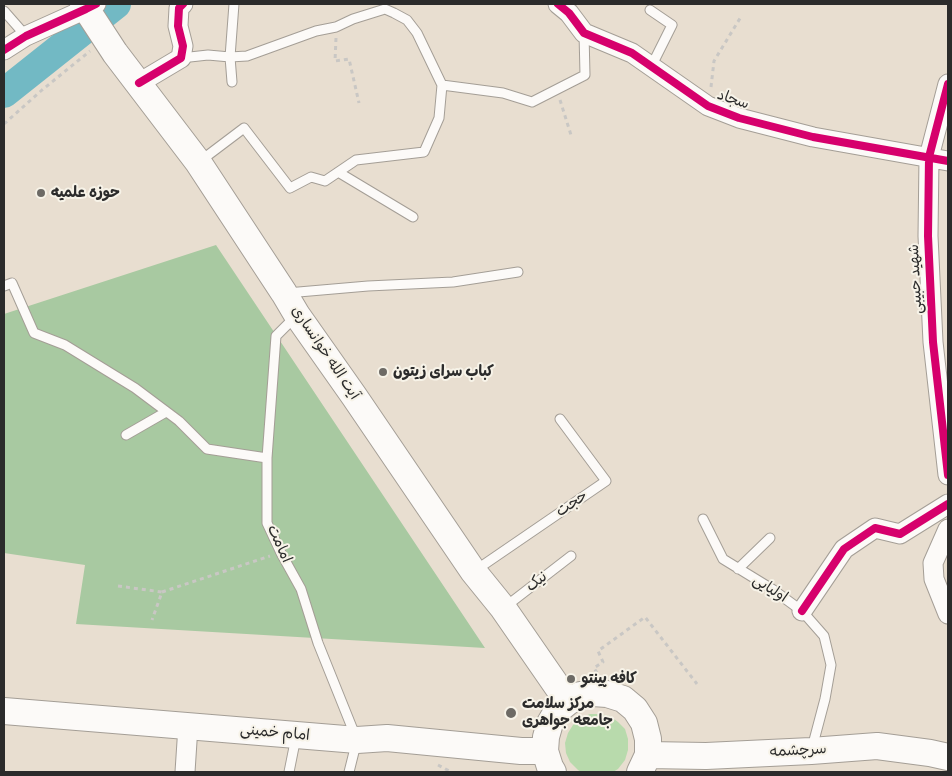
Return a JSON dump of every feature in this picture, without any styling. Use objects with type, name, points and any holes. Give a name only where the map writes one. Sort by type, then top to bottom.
[{"type":"main road","name":"آیت الله خوانساری","points":[[88,6],[115,53],[198,162],[291,304],[473,571],[503,608],[568,702]]},
{"type":"main road","points":[[550,762],[546,737],[550,723],[557,711],[568,702],[580,696],[593,693],[607,694],[622,700],[635,710],[644,723],[648,739],[644,764]]},
{"type":"main road","name":"امام خمینی","points":[[4,711],[357,740],[387,738],[521,751],[550,762]]},
{"type":"main road","name":"سرچشمه","points":[[644,764],[706,756],[877,746],[948,757]]},
{"type":"street","points":[[139,83],[181,58],[183,46],[178,26],[179,8],[183,4]]},
{"type":"street","points":[[4,50],[26,36],[88,6]]},
{"type":"street","points":[[567,7],[584,34]]},
{"type":"street","name":"سجاد","points":[[584,34],[632,53],[708,106],[739,118],[813,137],[948,161]]},
{"type":"street","name":"شهید حبیبی","points":[[948,84],[929,157],[928,236],[933,342],[948,475]]},
{"type":"street","points":[[802,611],[844,550],[875,528],[900,534],[948,504]]},
{"type":"street","points":[[948,529],[933,563],[934,579],[948,614]]},
{"type":"street","points":[[185,772],[188,726]]},
{"type":"lane","points":[[232,82],[230,56],[234,4]]},
{"type":"lane","points":[[181,58],[208,54],[247,56],[385,9],[407,20],[417,33],[442,85],[439,118],[424,152],[356,160],[325,181],[311,177],[290,188],[244,128],[198,162]]},
{"type":"lane","points":[[650,10],[672,25],[651,67]]},
{"type":"lane","points":[[4,11],[26,36]]},
{"type":"lane","points":[[442,85],[503,93],[532,102],[584,75],[584,34]]},
{"type":"lane","points":[[338,172],[413,217]]},
{"type":"lane","points":[[291,304],[368,286],[453,282],[518,272]]},
{"type":"lane","points":[[4,286],[12,283],[34,333],[65,345],[135,388],[179,421],[207,449],[267,458]]},
{"type":"lane","name":"امامت","points":[[291,304],[276,336],[267,458],[267,523],[301,589],[318,643],[357,740]]},
{"type":"lane","points":[[126,435],[166,412]]},
{"type":"lane","name":"حجت","points":[[473,571],[606,481],[560,419]]},
{"type":"lane","name":"اولیایی","points":[[703,519],[723,559],[772,589],[802,611],[824,636],[831,665],[825,700],[811,751]]},
{"type":"lane","points":[[738,569],[770,538]]},
{"type":"lane","name":"نیک","points":[[503,608],[571,556]]},
{"type":"lane","points":[[289,772],[296,735]]},
{"type":"lane","points":[[349,772],[357,740]]},
{"type":"path","points":[[708,106],[714,61],[742,15]]},
{"type":"path","points":[[336,27],[335,61],[348,59],[359,103]]},
{"type":"path","points":[[4,124],[106,38]]},
{"type":"path","points":[[556,89],[571,135]]},
{"type":"path","points":[[118,586],[162,592],[281,553]]},
{"type":"path","points":[[152,620],[162,592]]},
{"type":"path","points":[[607,694],[594,668],[604,662],[598,652],[645,617],[697,684]]},
{"type":"green space","points":[[216,245],[485,648],[76,624],[85,565],[4,553],[4,314]]},
{"type":"green space","points":[[590,714],[610,716],[625,729],[628,739],[628,750],[625,760],[613,772],[581,772],[570,762],[566,753],[565,743],[568,733],[581,718]]},
{"type":"waterway","points":[[4,93],[116,4]]},
{"type":"cycle path","points":[[4,50],[26,36],[96,4]]},
{"type":"cycle path","points":[[139,83],[181,58],[183,46],[178,26],[179,8],[183,4]]},
{"type":"cycle path","points":[[558,4],[569,13],[584,33],[632,53],[708,106],[739,118],[813,137],[948,161]]},
{"type":"cycle path","points":[[948,84],[929,157],[928,236],[933,342],[948,475]]},
{"type":"cycle path","points":[[802,611],[844,549],[875,528],[900,534],[948,504]]},
{"type":"place","name":"حوزه علمیه","points":[[41,193]]},
{"type":"place","name":"کباب سرای زیتون","points":[[383,372]]},
{"type":"place","name":"کافه پینتو","points":[[571,679]]},
{"type":"place","name":"مرکز سلامت جامعه جواهری","points":[[511,713]]}]
